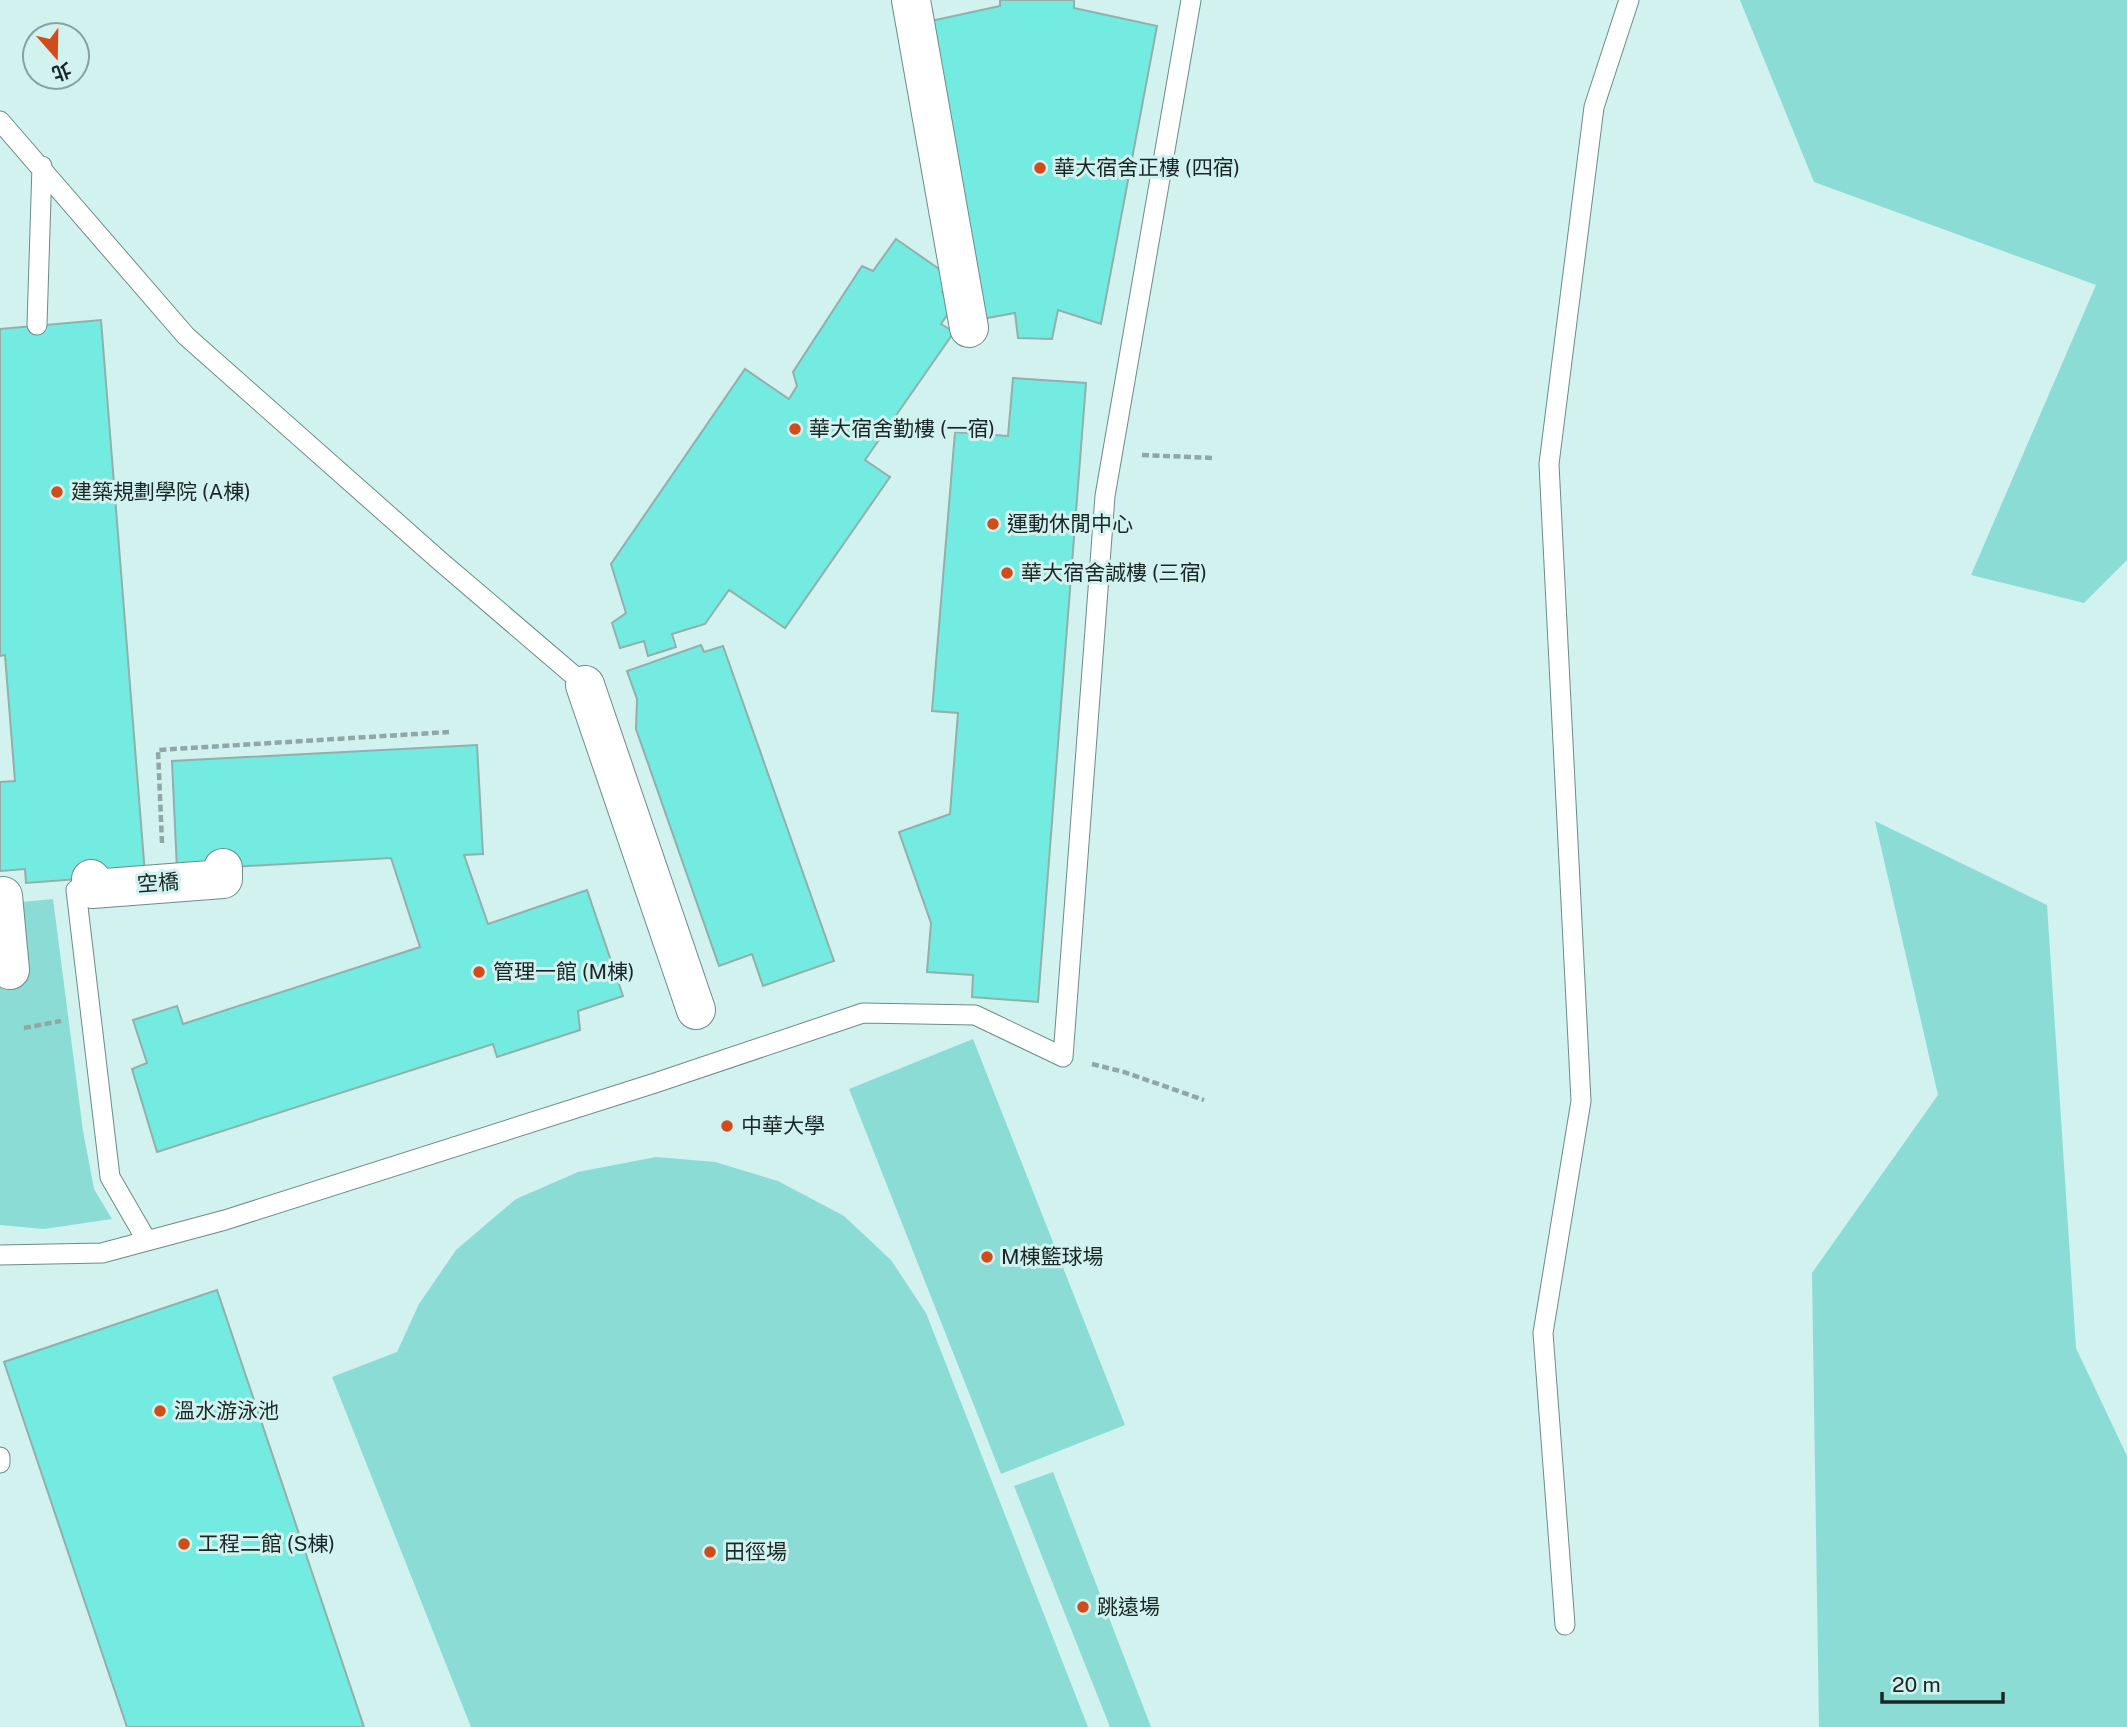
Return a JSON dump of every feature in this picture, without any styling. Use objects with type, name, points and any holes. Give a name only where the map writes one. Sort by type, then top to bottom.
[{"type":"street","points":[[911,0],[969,328]]},
{"type":"street","points":[[585,685],[696,1010]]},
{"type":"street","name":"空橋","points":[[84,885],[92,889],[223,879],[223,867]]},
{"type":"street","points":[[3,896],[10,970]]},
{"type":"lane","points":[[0,1255],[102,1252],[225,1220],[679,1076],[863,1013],[975,1016],[1063,1057],[1105,496],[1191,0]]},
{"type":"lane","points":[[1565,1625],[1543,1334],[1581,1101],[1549,464],[1594,107],[1629,0]]},
{"type":"lane","points":[[0,121],[186,336],[440,561],[585,685]]},
{"type":"lane","points":[[37,326],[41,166]]},
{"type":"lane","points":[[84,885],[110,1177],[147,1241]]},
{"type":"lane","points":[[0,1457],[0,1463]]},
{"type":"path","points":[[1112,453],[1214,458]]},
{"type":"path","points":[[163,883],[158,750],[449,732]]},
{"type":"path","points":[[1063,1057],[1124,1072],[1205,1100]]},
{"type":"shaded area","points":[[1740,0],[2127,0],[2127,560],[2084,603],[1971,575],[2096,285],[1814,182]]},
{"type":"shaded area","points":[[1875,821],[2047,905],[2076,1348],[2127,1456],[2127,1727],[1819,1727],[1812,1273],[1938,1095]]},
{"type":"shaded area","points":[[53,899],[83,1131],[94,1189],[112,1219],[44,1229],[0,1225],[0,904]]},
{"type":"shaded area","name":"M棟籃球場","points":[[973,1039],[1125,1425],[1001,1474],[849,1089]]},
{"type":"shaded area","name":"田徑場","points":[[656,1157],[715,1162],[778,1181],[844,1216],[891,1260],[926,1313],[1088,1727],[471,1727],[332,1377],[397,1352],[419,1304],[456,1250],[516,1199],[578,1172]]},
{"type":"shaded area","name":"跳遠場","points":[[1053,1472],[1151,1727],[1110,1727],[1014,1486]]},
{"type":"building","name":"華大宿舍正樓 (四宿)","points":[[1000,0],[1074,0],[1074,8],[1157,26],[1101,324],[1058,310],[1052,339],[1018,338],[1015,313],[976,320],[926,22],[1000,6]]},
{"type":"building","name":"華大宿舍勤樓 (一宿)","points":[[896,239],[952,278],[942,292],[956,302],[941,324],[954,332],[865,460],[890,477],[785,628],[729,590],[705,624],[672,634],[676,647],[648,656],[644,641],[620,648],[612,623],[626,613],[611,564],[745,369],[789,399],[797,386],[793,372],[862,266],[873,271]]},
{"type":"building","name":"建築規劃學院 (A棟)","points":[[101,320],[145,874],[26,883],[25,869],[0,871],[0,782],[15,781],[5,655],[0,656],[0,329]]},
{"type":"building","name":"華大宿舍誠樓 (三宿)","points":[[1013,378],[1086,383],[1038,1002],[972,997],[973,975],[927,972],[931,923],[899,832],[950,814],[958,713],[932,711],[955,432],[1008,436]]},
{"type":"building","points":[[701,645],[704,652],[723,646],[834,961],[763,986],[752,954],[719,966],[636,729],[637,699],[627,671]]},
{"type":"building","name":"管理一館 (M棟)","points":[[477,745],[483,854],[464,855],[488,924],[587,890],[623,996],[578,1011],[580,1030],[497,1057],[493,1044],[157,1152],[132,1069],[147,1063],[133,1020],[177,1006],[183,1024],[420,947],[391,858],[177,870],[172,761]]},
{"type":"building","name":"工程二館 (S棟)","points":[[217,1290],[364,1727],[127,1727],[4,1362]]},
{"type":"place","name":"華大宿舍正樓 (四宿)","points":[[1040,168]]},
{"type":"place","name":"華大宿舍勤樓 (一宿)","points":[[795,429]]},
{"type":"place","name":"建築規劃學院 (A棟)","points":[[57,492]]},
{"type":"place","name":"運動休閒中心","points":[[993,524]]},
{"type":"place","name":"華大宿舍誠樓 (三宿)","points":[[1007,573]]},
{"type":"place","name":"管理一館 (M棟)","points":[[479,972]]},
{"type":"place","name":"中華大學","points":[[727,1126]]},
{"type":"place","name":"M棟籃球場","points":[[987,1257]]},
{"type":"place","name":"溫水游泳池","points":[[160,1411]]},
{"type":"place","name":"工程二館 (S棟)","points":[[184,1544]]},
{"type":"place","name":"田徑場","points":[[710,1552]]},
{"type":"place","name":"跳遠場","points":[[1083,1607]]}]
